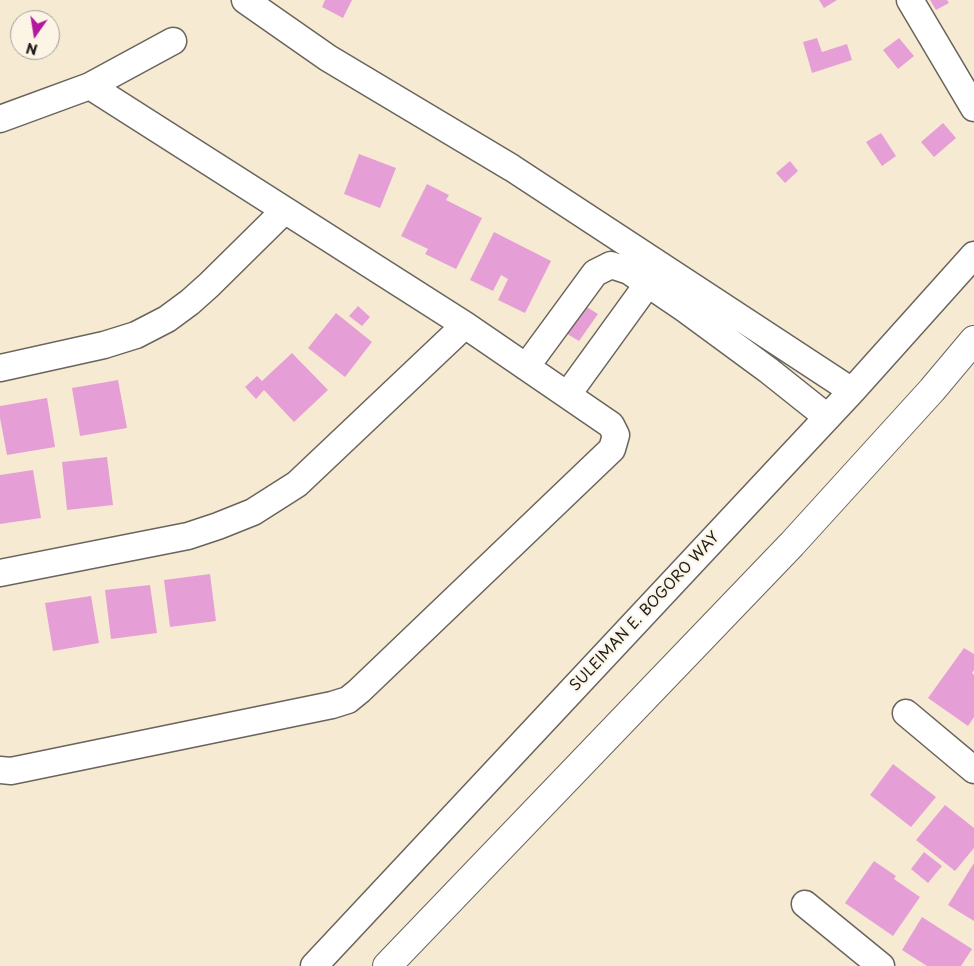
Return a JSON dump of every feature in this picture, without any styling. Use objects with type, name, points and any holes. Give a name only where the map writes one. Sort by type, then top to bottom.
[{"type":"main road","points":[[387,966],[792,544],[932,390],[974,340]]},
{"type":"street","points":[[244,0],[328,58],[512,168],[852,391]]},
{"type":"street","points":[[910,0],[974,108]]},
{"type":"street","points":[[0,120],[90,86],[173,42]]},
{"type":"street","points":[[0,770],[11,771],[332,705],[348,700],[612,449],[616,435],[611,425],[465,325],[90,86]]},
{"type":"street","points":[[0,368],[136,336],[168,319],[210,285],[284,211]]},
{"type":"street","name":"SULEIMAN E. BOGORO WAY","points":[[314,966],[852,391],[974,255]]},
{"type":"street","points":[[526,367],[595,273],[611,264],[629,271],[685,309],[768,370],[827,417]]},
{"type":"street","points":[[568,394],[647,285]]},
{"type":"street","points":[[0,573],[188,536],[253,512],[297,484],[465,325]]},
{"type":"street","points":[[906,713],[974,770]]},
{"type":"street","points":[[805,904],[881,966]]},
{"type":"building","points":[[325,0],[352,0],[343,18],[322,7]]},
{"type":"building","points":[[819,0],[837,0],[824,8]]},
{"type":"building","points":[[930,0],[947,0],[949,3],[936,10]]},
{"type":"building","points":[[817,38],[822,52],[847,44],[852,60],[812,73],[803,42]]},
{"type":"building","points":[[899,38],[914,56],[898,69],[883,50]]},
{"type":"building","points":[[943,123],[956,138],[934,157],[921,142]]},
{"type":"building","points":[[881,133],[896,156],[882,166],[866,142]]},
{"type":"building","points":[[359,154],[396,168],[380,208],[344,194]]},
{"type":"building","points":[[790,161],[798,171],[785,183],[776,173]]},
{"type":"building","points":[[427,184],[449,195],[446,200],[482,218],[456,269],[425,254],[428,249],[401,236]]},
{"type":"building","points":[[494,232],[551,261],[525,313],[498,300],[508,279],[501,275],[493,291],[470,280]]},
{"type":"building","points":[[582,304],[598,314],[579,341],[564,332]]},
{"type":"building","points":[[358,306],[370,317],[362,326],[349,316]]},
{"type":"building","points":[[336,313],[372,342],[345,377],[308,348]]},
{"type":"building","points":[[292,353],[328,390],[294,422],[264,390],[256,399],[245,387],[257,376],[262,381]]},
{"type":"building","points":[[118,380],[127,428],[80,436],[72,388]]},
{"type":"building","points":[[47,398],[55,447],[7,455],[0,418],[0,406]]},
{"type":"building","points":[[107,457],[113,505],[67,510],[62,462]]},
{"type":"building","points":[[33,470],[41,518],[0,524],[0,475]]},
{"type":"building","points":[[210,574],[216,621],[170,627],[164,580]]},
{"type":"building","points":[[150,585],[157,633],[111,639],[105,590]]},
{"type":"building","points":[[91,596],[99,643],[53,651],[45,603]]},
{"type":"building","points":[[964,648],[974,654],[974,670],[972,673],[974,675],[974,717],[968,726],[928,698]]},
{"type":"building","points":[[893,764],[936,797],[911,827],[870,795]]},
{"type":"building","points":[[945,805],[974,828],[974,848],[955,871],[916,840]]},
{"type":"building","points":[[924,852],[942,866],[928,883],[911,869]]},
{"type":"building","points":[[874,861],[896,876],[894,879],[920,897],[893,936],[845,903]]},
{"type":"building","points":[[974,863],[974,921],[948,905]]},
{"type":"building","points":[[922,917],[972,949],[961,966],[927,966],[902,950]]}]
